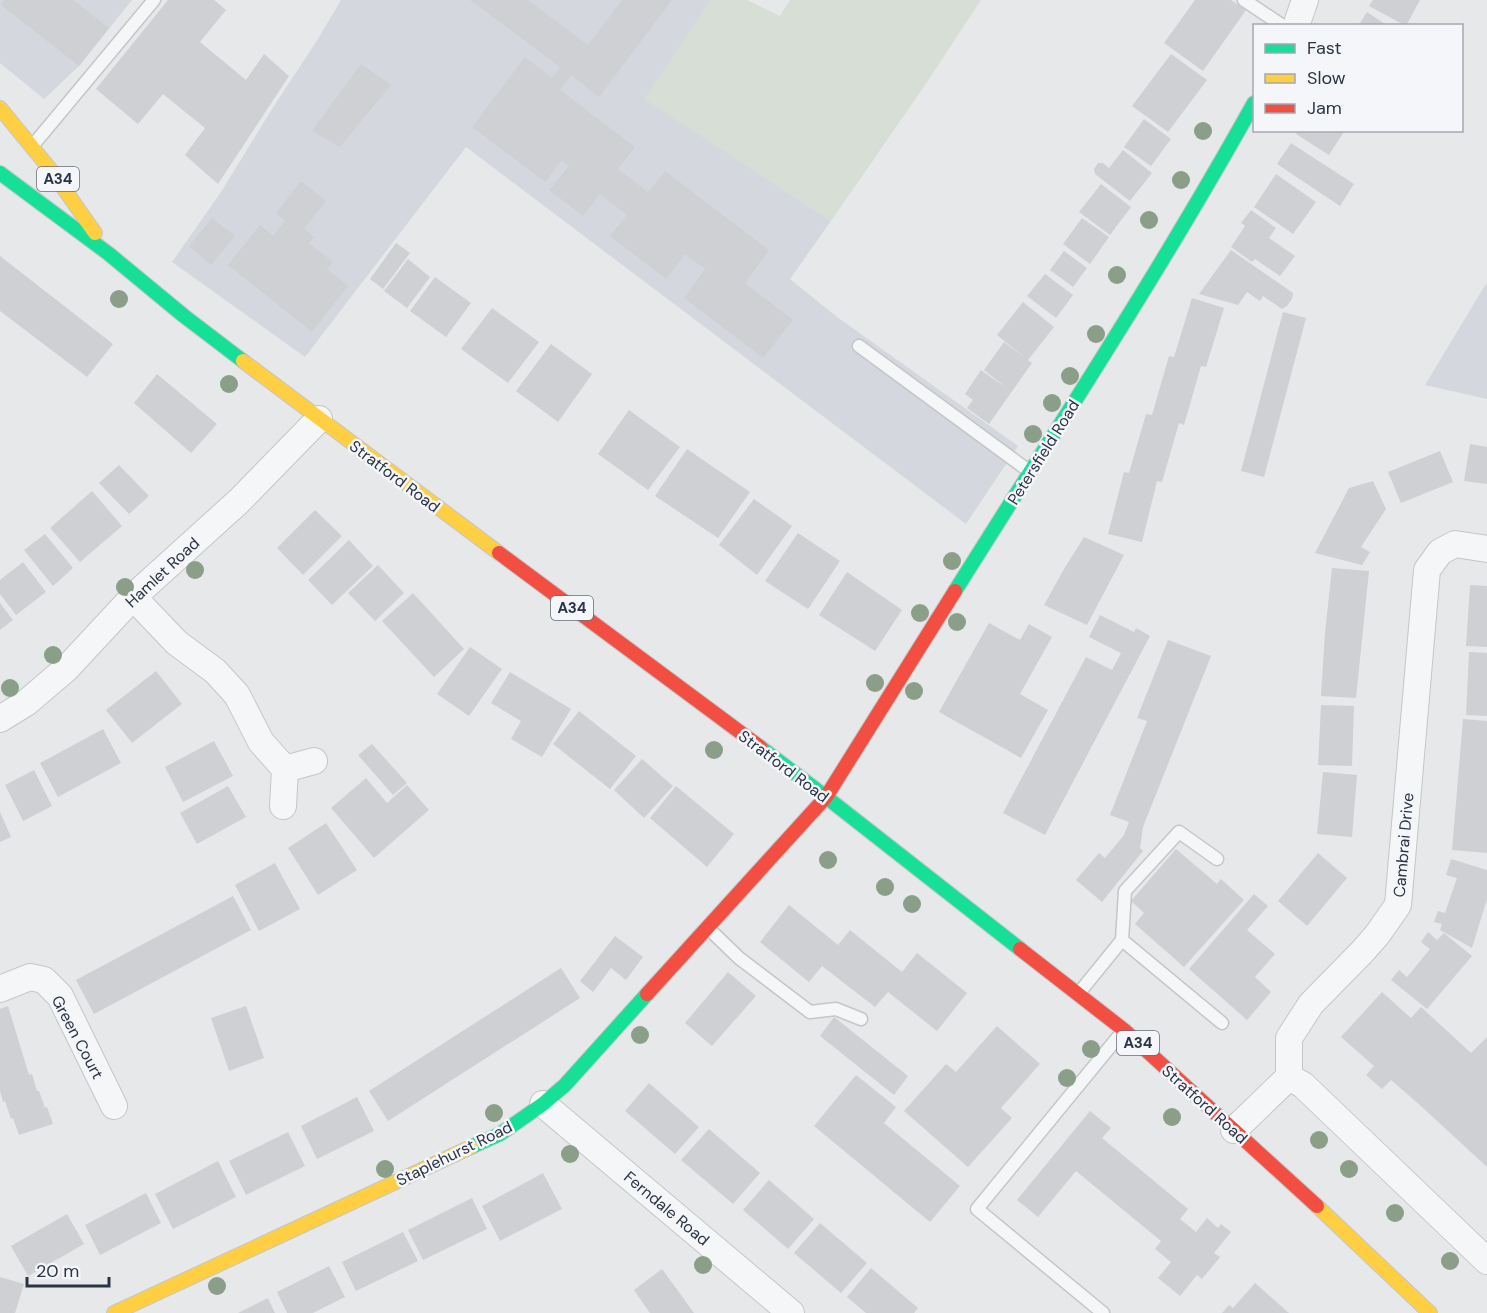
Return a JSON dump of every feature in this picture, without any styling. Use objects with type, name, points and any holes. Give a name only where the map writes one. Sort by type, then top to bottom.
[{"type":"main road","name":"Petersfield Road","points":[[826,797],[1207,186],[1253,105]]},
{"type":"main road","name":"Stratford Road","points":[[0,108],[33,146],[66,190],[110,255]]},
{"type":"main road","points":[[5,140],[15,126]]},
{"type":"main road","name":"Stratford Road","points":[[0,173],[110,255],[184,316],[319,419],[826,797],[1124,1030],[1313,1202],[1430,1313]]},
{"type":"main road","name":"Staplehurst Road","points":[[114,1313],[500,1134],[543,1104],[564,1085],[826,797]]},
{"type":"street","points":[[1297,24],[1305,0]]},
{"type":"street","name":"Hamlet Road","points":[[0,719],[26,702],[67,669],[133,597],[238,501],[319,419]]},
{"type":"street","name":"Cambrai Drive","points":[[1288,1077],[1289,1038],[1311,1004],[1377,936],[1398,904],[1427,570],[1440,552],[1455,544],[1487,549]]},
{"type":"street","points":[[133,597],[177,643],[215,670],[237,695],[261,742],[285,769],[283,806]]},
{"type":"street","points":[[285,769],[314,761]]},
{"type":"street","name":"Green Court","points":[[0,989],[30,977],[44,980],[60,996],[114,1106]]},
{"type":"street","points":[[1234,1130],[1288,1077],[1303,1085],[1487,1261]]},
{"type":"street","name":"Ferndale Road","points":[[543,1104],[791,1313]]},
{"type":"lane","points":[[33,146],[154,0]]},
{"type":"lane","points":[[1244,0],[1280,24]]},
{"type":"lane","points":[[859,346],[1030,471]]},
{"type":"lane","points":[[1078,994],[1122,940],[1125,891],[1179,832],[1217,859]]},
{"type":"lane","points":[[708,927],[738,958],[810,1011],[836,1009],[861,1019]]},
{"type":"lane","points":[[1122,940],[1222,1023]]},
{"type":"lane","points":[[1103,1313],[977,1209],[1124,1030]]},
{"type":"shaded area","points":[[0,0],[132,0],[79,66],[44,99],[0,63]]},
{"type":"shaded area","points":[[341,0],[711,0],[645,99],[831,221],[790,279],[837,317],[1018,446],[966,524],[466,147],[305,357],[172,262],[221,192]]},
{"type":"shaded area","points":[[711,0],[747,0],[780,16],[790,0],[981,0],[831,221],[644,99]]},
{"type":"shaded area","points":[[1487,282],[1487,399],[1425,385]]},
{"type":"building","points":[[5,0],[73,0],[109,28],[79,66],[1,5]]},
{"type":"building","points":[[168,0],[214,0],[226,10],[200,42],[246,80],[264,54],[289,76],[218,184],[185,155],[205,128],[163,94],[138,124],[96,89]]},
{"type":"building","points":[[470,0],[528,0],[588,45],[622,0],[672,0],[599,97],[571,75],[560,90],[635,147],[618,169],[648,192],[665,171],[769,250],[745,283],[793,320],[763,358],[684,298],[705,269],[685,254],[666,279],[610,236],[627,215],[600,194],[583,216],[549,190],[569,166],[562,160],[545,182],[472,127],[525,57],[552,78],[560,67]]},
{"type":"building","points":[[1195,0],[1231,0],[1246,10],[1203,71],[1164,43]]},
{"type":"building","points":[[1373,0],[1420,0],[1407,24],[1402,24],[1369,6]]},
{"type":"building","points":[[1367,12],[1385,24],[1359,24]]},
{"type":"building","points":[[1171,54],[1207,80],[1168,132],[1132,106]]},
{"type":"building","points":[[361,64],[391,85],[340,147],[312,131]]},
{"type":"building","points":[[1144,119],[1171,139],[1151,166],[1124,147]]},
{"type":"building","points":[[1298,132],[1344,132],[1329,155],[1296,134]]},
{"type":"building","points":[[1291,143],[1354,184],[1340,206],[1277,164]]},
{"type":"building","points":[[1123,150],[1152,173],[1130,201],[1095,174],[1094,169],[1098,163],[1103,163],[1109,168]]},
{"type":"building","points":[[1276,174],[1316,202],[1293,234],[1254,207]]},
{"type":"building","points":[[301,181],[326,201],[304,229],[314,237],[309,243],[333,262],[327,269],[348,286],[312,332],[228,265],[260,225],[273,236],[285,221],[276,213]]},
{"type":"building","points":[[1101,184],[1131,207],[1110,235],[1079,212]]},
{"type":"building","points":[[1251,210],[1276,228],[1269,238],[1295,256],[1280,276],[1255,259],[1252,262],[1231,247],[1245,226],[1241,223]]},
{"type":"building","points":[[212,218],[235,236],[211,265],[189,246]]},
{"type":"building","points":[[1082,218],[1109,237],[1090,264],[1063,244]]},
{"type":"building","points":[[396,243],[410,253],[383,289],[370,279]]},
{"type":"building","points":[[1231,250],[1293,293],[1287,306],[1282,309],[1263,296],[1260,301],[1247,292],[1238,305],[1199,294]]},
{"type":"building","points":[[1064,251],[1087,268],[1073,287],[1050,270]]},
{"type":"building","points":[[0,256],[113,344],[87,377],[0,311]]},
{"type":"building","points":[[408,259],[430,277],[407,308],[384,291]]},
{"type":"building","points":[[1045,274],[1073,295],[1056,318],[1027,296]]},
{"type":"building","points":[[435,277],[471,303],[446,337],[410,311]]},
{"type":"building","points":[[1192,298],[1224,308],[1206,367],[1201,366],[1184,425],[1179,423],[1162,482],[1157,481],[1142,542],[1108,534],[1124,472],[1129,473],[1146,414],[1152,415],[1169,356],[1174,357]]},
{"type":"building","points":[[1023,302],[1054,327],[1028,360],[997,335]]},
{"type":"building","points":[[492,308],[539,342],[508,383],[461,349]]},
{"type":"building","points":[[1283,312],[1306,318],[1264,477],[1241,471]]},
{"type":"building","points":[[1004,342],[1032,363],[989,424],[967,408],[973,400],[965,394],[981,370],[1008,389],[984,370]]},
{"type":"building","points":[[551,344],[592,374],[558,422],[516,391]]},
{"type":"building","points":[[157,374],[217,424],[191,453],[134,403]]},
{"type":"building","points":[[629,410],[680,447],[648,490],[598,454]]},
{"type":"building","points":[[1470,444],[1487,447],[1487,484],[1464,481]]},
{"type":"building","points":[[687,449],[750,492],[718,538],[655,496]]},
{"type":"building","points":[[1440,451],[1453,482],[1401,503],[1388,472]]},
{"type":"building","points":[[119,465],[149,496],[129,514],[99,483]]},
{"type":"building","points":[[1373,481],[1386,509],[1361,547],[1370,552],[1362,565],[1315,553],[1349,488]]},
{"type":"building","points":[[92,491],[122,526],[80,562],[50,528]]},
{"type":"building","points":[[754,499],[792,526],[757,575],[719,545]]},
{"type":"building","points":[[315,510],[342,536],[303,575],[277,548]]},
{"type":"building","points":[[798,533],[840,561],[808,609],[765,581]]},
{"type":"building","points":[[45,534],[73,568],[53,586],[24,550]]},
{"type":"building","points":[[1084,537],[1124,555],[1087,625],[1044,605]]},
{"type":"building","points":[[349,540],[373,566],[332,605],[308,580]]},
{"type":"building","points":[[23,562],[46,592],[16,615],[0,594],[0,580]]},
{"type":"building","points":[[378,565],[404,593],[375,621],[348,593]]},
{"type":"building","points":[[1332,568],[1369,571],[1356,698],[1321,696]]},
{"type":"building","points":[[847,572],[902,610],[875,651],[819,615]]},
{"type":"building","points":[[1470,585],[1487,586],[1487,647],[1466,646]]},
{"type":"building","points":[[413,593],[464,649],[434,677],[382,621]]},
{"type":"building","points":[[0,603],[13,620],[0,630]]},
{"type":"building","points":[[1100,615],[1134,632],[1136,628],[1150,636],[1045,835],[1003,813],[1086,657],[1112,670],[1121,653],[1089,637]]},
{"type":"building","points":[[989,623],[1020,640],[1029,624],[1052,637],[1020,694],[1048,710],[1021,758],[939,712]]},
{"type":"building","points":[[1168,640],[1211,656],[1143,827],[1140,848],[1143,851],[1102,902],[1076,880],[1099,853],[1105,858],[1124,835],[1129,822],[1110,815],[1147,721],[1137,718]]},
{"type":"building","points":[[470,647],[502,669],[469,716],[437,694]]},
{"type":"building","points":[[1469,652],[1487,653],[1487,716],[1466,715]]},
{"type":"building","points":[[156,671],[182,704],[132,743],[106,710]]},
{"type":"building","points":[[510,672],[571,709],[542,757],[511,739],[521,721],[491,703]]},
{"type":"building","points":[[1321,705],[1354,706],[1352,766],[1318,765]]},
{"type":"building","points":[[579,711],[636,756],[610,789],[553,744]]},
{"type":"building","points":[[1463,719],[1487,721],[1487,853],[1452,850]]},
{"type":"building","points":[[103,729],[121,763],[58,797],[40,763]]},
{"type":"building","points":[[214,741],[233,776],[183,802],[165,767]]},
{"type":"building","points":[[372,744],[407,783],[393,795],[358,755]]},
{"type":"building","points":[[642,759],[673,786],[644,818],[614,790]]},
{"type":"building","points":[[34,770],[52,806],[23,821],[5,785]]},
{"type":"building","points":[[1323,772],[1357,775],[1352,837],[1317,834]]},
{"type":"building","points":[[366,778],[387,803],[407,785],[429,810],[374,858],[331,808]]},
{"type":"building","points":[[228,786],[246,817],[197,844],[180,813]]},
{"type":"building","points":[[676,786],[734,834],[707,867],[650,818]]},
{"type":"building","points":[[0,812],[11,837],[0,842]]},
{"type":"building","points":[[326,823],[357,870],[318,895],[288,848]]},
{"type":"building","points":[[1176,849],[1217,884],[1221,879],[1244,900],[1184,967],[1135,924],[1144,913],[1131,901]]},
{"type":"building","points":[[1318,853],[1347,878],[1307,926],[1278,901]]},
{"type":"building","points":[[1451,859],[1487,870],[1487,899],[1472,948],[1440,930],[1442,924],[1434,922],[1438,911],[1445,913],[1457,878],[1446,875]]},
{"type":"building","points":[[275,863],[300,909],[259,931],[235,885]]},
{"type":"building","points":[[1254,894],[1268,906],[1247,930],[1275,954],[1255,977],[1271,992],[1247,1020],[1189,969]]},
{"type":"building","points":[[233,896],[251,930],[94,1014],[76,980]]},
{"type":"building","points":[[789,905],[838,945],[850,930],[902,972],[917,953],[967,993],[937,1031],[888,992],[875,1007],[822,966],[809,982],[760,942]]},
{"type":"building","points":[[1428,932],[1437,940],[1444,933],[1472,956],[1427,1009],[1391,980],[1399,970],[1407,977],[1430,949],[1421,942]]},
{"type":"building","points":[[615,936],[643,957],[626,980],[611,968],[593,992],[580,981]]},
{"type":"building","points":[[561,968],[580,998],[388,1121],[369,1091]]},
{"type":"building","points":[[728,972],[756,996],[712,1046],[685,1023]]},
{"type":"building","points":[[1382,992],[1411,1018],[1421,1007],[1471,1053],[1487,1037],[1487,1167],[1391,1080],[1382,1089],[1366,1075],[1374,1066],[1341,1037]]},
{"type":"building","points":[[8,1006],[29,1075],[32,1074],[37,1091],[39,1091],[45,1108],[47,1107],[53,1124],[19,1135],[0,1091],[0,1009]]},
{"type":"building","points":[[246,1006],[264,1058],[229,1071],[211,1018]]},
{"type":"building","points":[[834,1017],[908,1076],[894,1095],[820,1036]]},
{"type":"building","points":[[997,1026],[1040,1064],[1001,1108],[1012,1118],[968,1167],[904,1111],[946,1064],[956,1072]]},
{"type":"building","points":[[856,1075],[896,1107],[884,1123],[960,1186],[930,1222],[814,1126]]},
{"type":"building","points":[[649,1083],[699,1127],[675,1154],[625,1111]]},
{"type":"building","points":[[357,1097],[374,1131],[317,1159],[301,1126]]},
{"type":"building","points":[[1090,1111],[1111,1128],[1102,1138],[1188,1209],[1180,1219],[1196,1232],[1207,1218],[1218,1228],[1221,1224],[1231,1232],[1214,1253],[1220,1257],[1202,1279],[1197,1275],[1180,1296],[1158,1278],[1171,1262],[1155,1249],[1161,1241],[1076,1171],[1038,1217],[1017,1200]]},
{"type":"building","points":[[709,1129],[760,1173],[733,1204],[681,1160]]},
{"type":"building","points":[[288,1132],[305,1166],[246,1195],[229,1161]]},
{"type":"building","points":[[218,1161],[236,1197],[173,1229],[155,1194]]},
{"type":"building","points":[[543,1173],[562,1209],[500,1241],[482,1206]]},
{"type":"building","points":[[769,1180],[814,1219],[788,1249],[743,1210]]},
{"type":"building","points":[[146,1193],[161,1223],[100,1255],[85,1225]]},
{"type":"building","points":[[472,1198],[487,1229],[423,1260],[408,1230]]},
{"type":"building","points":[[67,1214],[84,1244],[28,1276],[11,1246]]},
{"type":"building","points":[[820,1223],[867,1263],[841,1293],[794,1253]]},
{"type":"building","points":[[403,1232],[418,1261],[356,1291],[342,1262]]},
{"type":"building","points":[[329,1266],[345,1297],[313,1313],[287,1313],[277,1292]]},
{"type":"building","points":[[871,1268],[918,1308],[914,1313],[866,1313],[847,1297]]},
{"type":"building","points":[[662,1269],[694,1313],[650,1313],[634,1290]]},
{"type":"building","points":[[0,1277],[24,1284],[15,1313],[0,1313]]},
{"type":"building","points":[[1255,1283],[1289,1313],[1222,1313],[1229,1305],[1233,1308]]},
{"type":"building","points":[[268,1298],[275,1313],[238,1313]]},
{"type":"traffic: fast","points":[[955,591],[1145,288],[1253,105]]},
{"type":"traffic: fast","points":[[0,173],[109,254],[243,361]]},
{"type":"traffic: fast","points":[[760,747],[1020,949]]},
{"type":"traffic: fast","points":[[471,1147],[500,1134],[543,1104],[565,1085],[647,994]]},
{"type":"traffic: slow","points":[[0,108],[50,169],[95,233]]},
{"type":"traffic: slow","points":[[243,361],[499,553]]},
{"type":"traffic: slow","points":[[114,1313],[471,1147]]},
{"type":"traffic: slow","points":[[1317,1206],[1430,1313]]},
{"type":"traffic: jam","points":[[499,553],[760,747]]},
{"type":"traffic: jam","points":[[647,994],[826,797],[955,591]]},
{"type":"traffic: jam","points":[[1020,949],[1124,1030],[1317,1206]]}]
